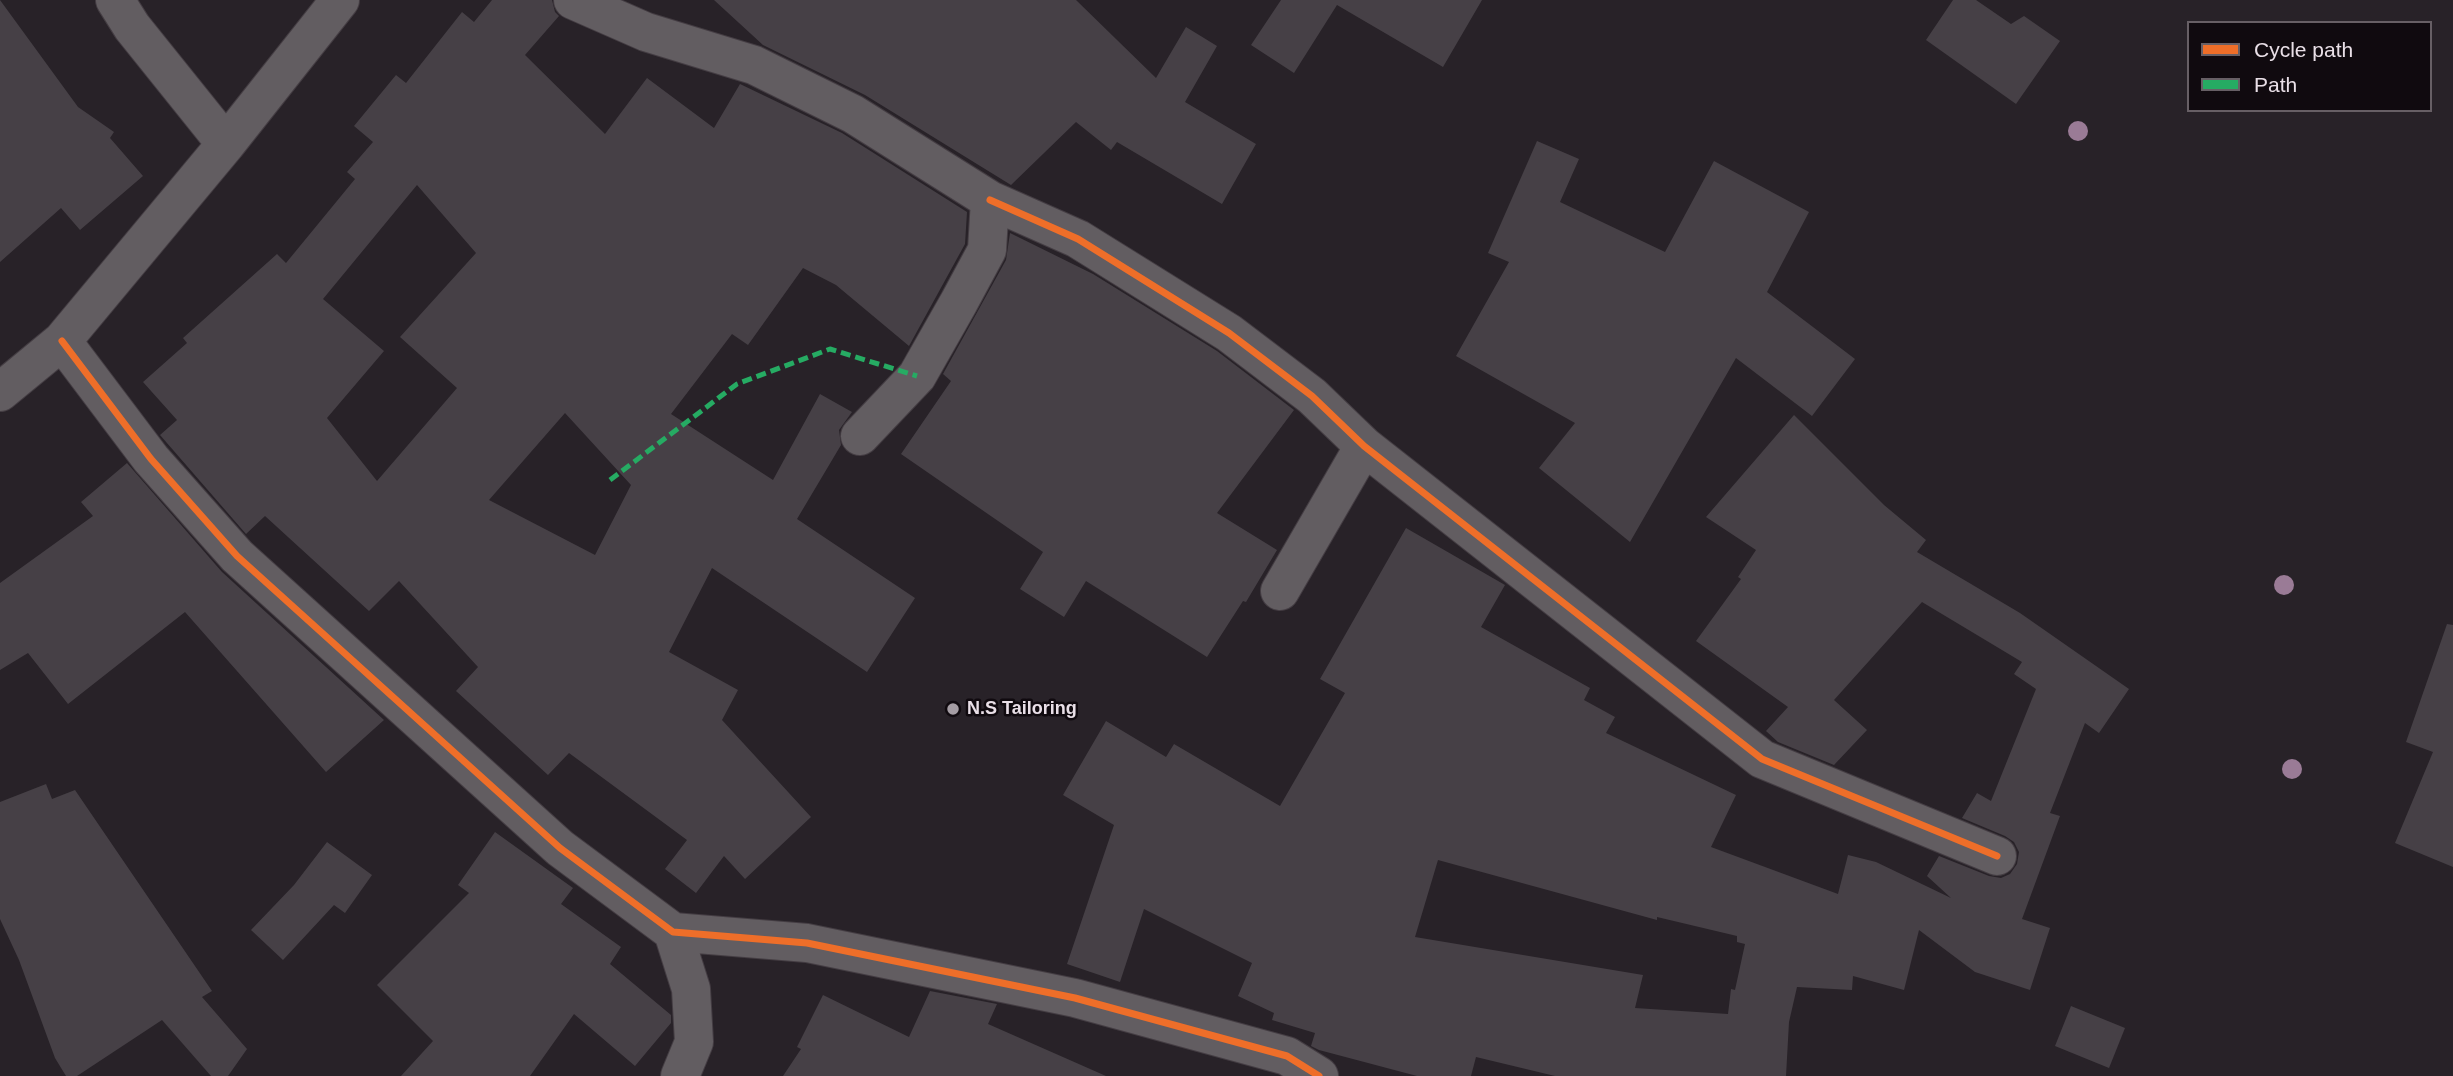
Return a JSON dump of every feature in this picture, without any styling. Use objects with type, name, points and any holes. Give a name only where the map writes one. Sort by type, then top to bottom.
[{"type":"street","points":[[115,0],[132,27],[226,144]]},
{"type":"street","points":[[0,392],[62,341],[226,144],[340,0]]},
{"type":"street","points":[[573,0],[646,32],[754,65],[853,114],[990,200],[1078,239],[1229,332],[1311,396],[1364,446],[1762,759],[1997,856]]},
{"type":"street","points":[[860,436],[917,376],[959,302],[987,250],[990,200]]},
{"type":"street","points":[[62,341],[151,459],[237,556],[560,848],[673,932],[807,943],[1074,998],[1287,1056],[1319,1076]]},
{"type":"street","points":[[1280,591],[1364,446]]},
{"type":"street","points":[[673,932],[691,989],[694,1042],[680,1076]]},
{"type":"building","points":[[0,0],[78,107],[114,132],[110,138],[143,176],[80,230],[61,208],[0,262]]},
{"type":"building","points":[[492,0],[552,0],[559,16],[525,55],[605,134],[647,78],[714,128],[740,84],[842,133],[967,212],[965,244],[909,346],[836,285],[803,268],[748,345],[732,334],[671,414],[773,480],[820,394],[852,412],[839,430],[841,445],[797,519],[915,598],[867,672],[712,568],[669,652],[738,690],[722,720],[811,817],[745,879],[724,856],[696,893],[665,869],[687,840],[569,753],[548,775],[456,691],[478,667],[399,581],[369,611],[265,516],[246,534],[160,435],[177,420],[143,382],[187,343],[183,338],[277,254],[286,263],[355,179],[347,172],[373,142],[354,126],[396,75],[406,83],[462,12],[474,22]],"holes":[[[417,185],[476,253],[400,337],[457,388],[377,481],[327,418],[384,351],[323,299]],[[565,413],[631,485],[595,555],[489,500]]]},
{"type":"building","points":[[714,0],[1076,0],[1156,78],[1186,27],[1217,46],[1185,102],[1256,144],[1222,204],[1117,142],[1111,150],[1076,122],[1011,185],[865,95],[763,45]]},
{"type":"building","points":[[1281,0],[1482,0],[1443,67],[1337,5],[1294,73],[1251,45]]},
{"type":"building","points":[[1953,0],[1976,0],[2011,24],[2024,16],[2060,41],[2016,104],[1926,40]]},
{"type":"building","points":[[1537,141],[1579,159],[1560,202],[1665,252],[1714,161],[1809,212],[1767,292],[1855,359],[1812,416],[1736,358],[1630,542],[1539,468],[1575,423],[1456,356],[1509,262],[1488,253]]},
{"type":"building","points":[[1010,233],[1093,274],[1217,351],[1294,410],[1217,513],[1277,550],[1246,602],[1243,601],[1207,657],[1086,581],[1064,617],[1020,589],[1043,552],[901,454],[951,381],[943,374],[1006,260]]},
{"type":"building","points":[[1794,415],[1884,505],[1926,540],[1917,552],[2020,613],[2129,689],[2099,733],[2085,723],[2050,813],[2060,816],[2022,919],[2050,928],[2030,990],[1975,972],[1919,930],[1904,990],[1853,976],[1852,990],[1797,987],[1789,1022],[1786,1076],[1555,1076],[1476,1057],[1471,1076],[1417,1076],[1311,1046],[1315,1033],[1272,1020],[1274,1013],[1238,996],[1252,963],[1144,909],[1120,982],[1067,964],[1114,825],[1063,795],[1106,721],[1166,757],[1174,744],[1280,806],[1345,693],[1320,679],[1406,528],[1505,585],[1481,627],[1590,688],[1584,700],[1615,717],[1606,733],[1736,795],[1711,847],[1838,894],[1848,855],[1876,862],[1951,898],[1927,876],[1939,856],[1989,876],[2001,878],[2010,874],[2017,864],[2019,852],[2014,842],[1962,818],[1977,793],[1991,801],[2036,689],[2014,674],[2022,662],[1922,602],[1834,700],[1867,730],[1834,765],[1778,742],[1766,731],[1788,707],[1696,641],[1741,579],[1738,577],[1756,550],[1706,517]],"holes":[[[1438,860],[1657,920],[1657,917],[1737,936],[1737,942],[1745,944],[1735,990],[1731,989],[1728,1014],[1635,1008],[1643,975],[1415,937]]]},
{"type":"building","points":[[127,463],[222,572],[384,720],[326,772],[185,612],[68,704],[28,653],[0,670],[0,583],[93,516],[81,502]]},
{"type":"building","points":[[2447,624],[2453,625],[2453,867],[2395,843],[2433,752],[2406,742]]},
{"type":"building","points":[[46,784],[52,799],[75,790],[212,991],[202,997],[247,1049],[228,1076],[211,1076],[162,1020],[77,1076],[66,1076],[55,1058],[19,960],[0,919],[0,802]]},
{"type":"building","points":[[495,832],[573,888],[561,904],[621,947],[610,964],[671,1015],[671,1023],[635,1066],[574,1014],[530,1076],[401,1076],[433,1041],[377,985],[469,893],[458,885]]},
{"type":"building","points":[[327,842],[372,875],[345,913],[334,905],[283,960],[251,930],[294,885]]},
{"type":"building","points":[[930,991],[997,1004],[988,1024],[1106,1076],[783,1076],[801,1049],[797,1047],[823,995],[909,1037]]},
{"type":"building","points":[[2071,1006],[2125,1028],[2109,1068],[2055,1046]]},
{"type":"marked path","points":[[610,480],[737,384],[830,349],[917,376]]},
{"type":"cycle path","points":[[990,200],[1078,239],[1229,333],[1312,396],[1364,446],[1762,759],[1997,856]]},
{"type":"cycle path","points":[[62,341],[151,459],[237,556],[560,848],[673,932],[807,943],[1075,998],[1287,1056],[1319,1076]]},
{"type":"place","name":"N.S Tailoring","points":[[953,709]]}]
